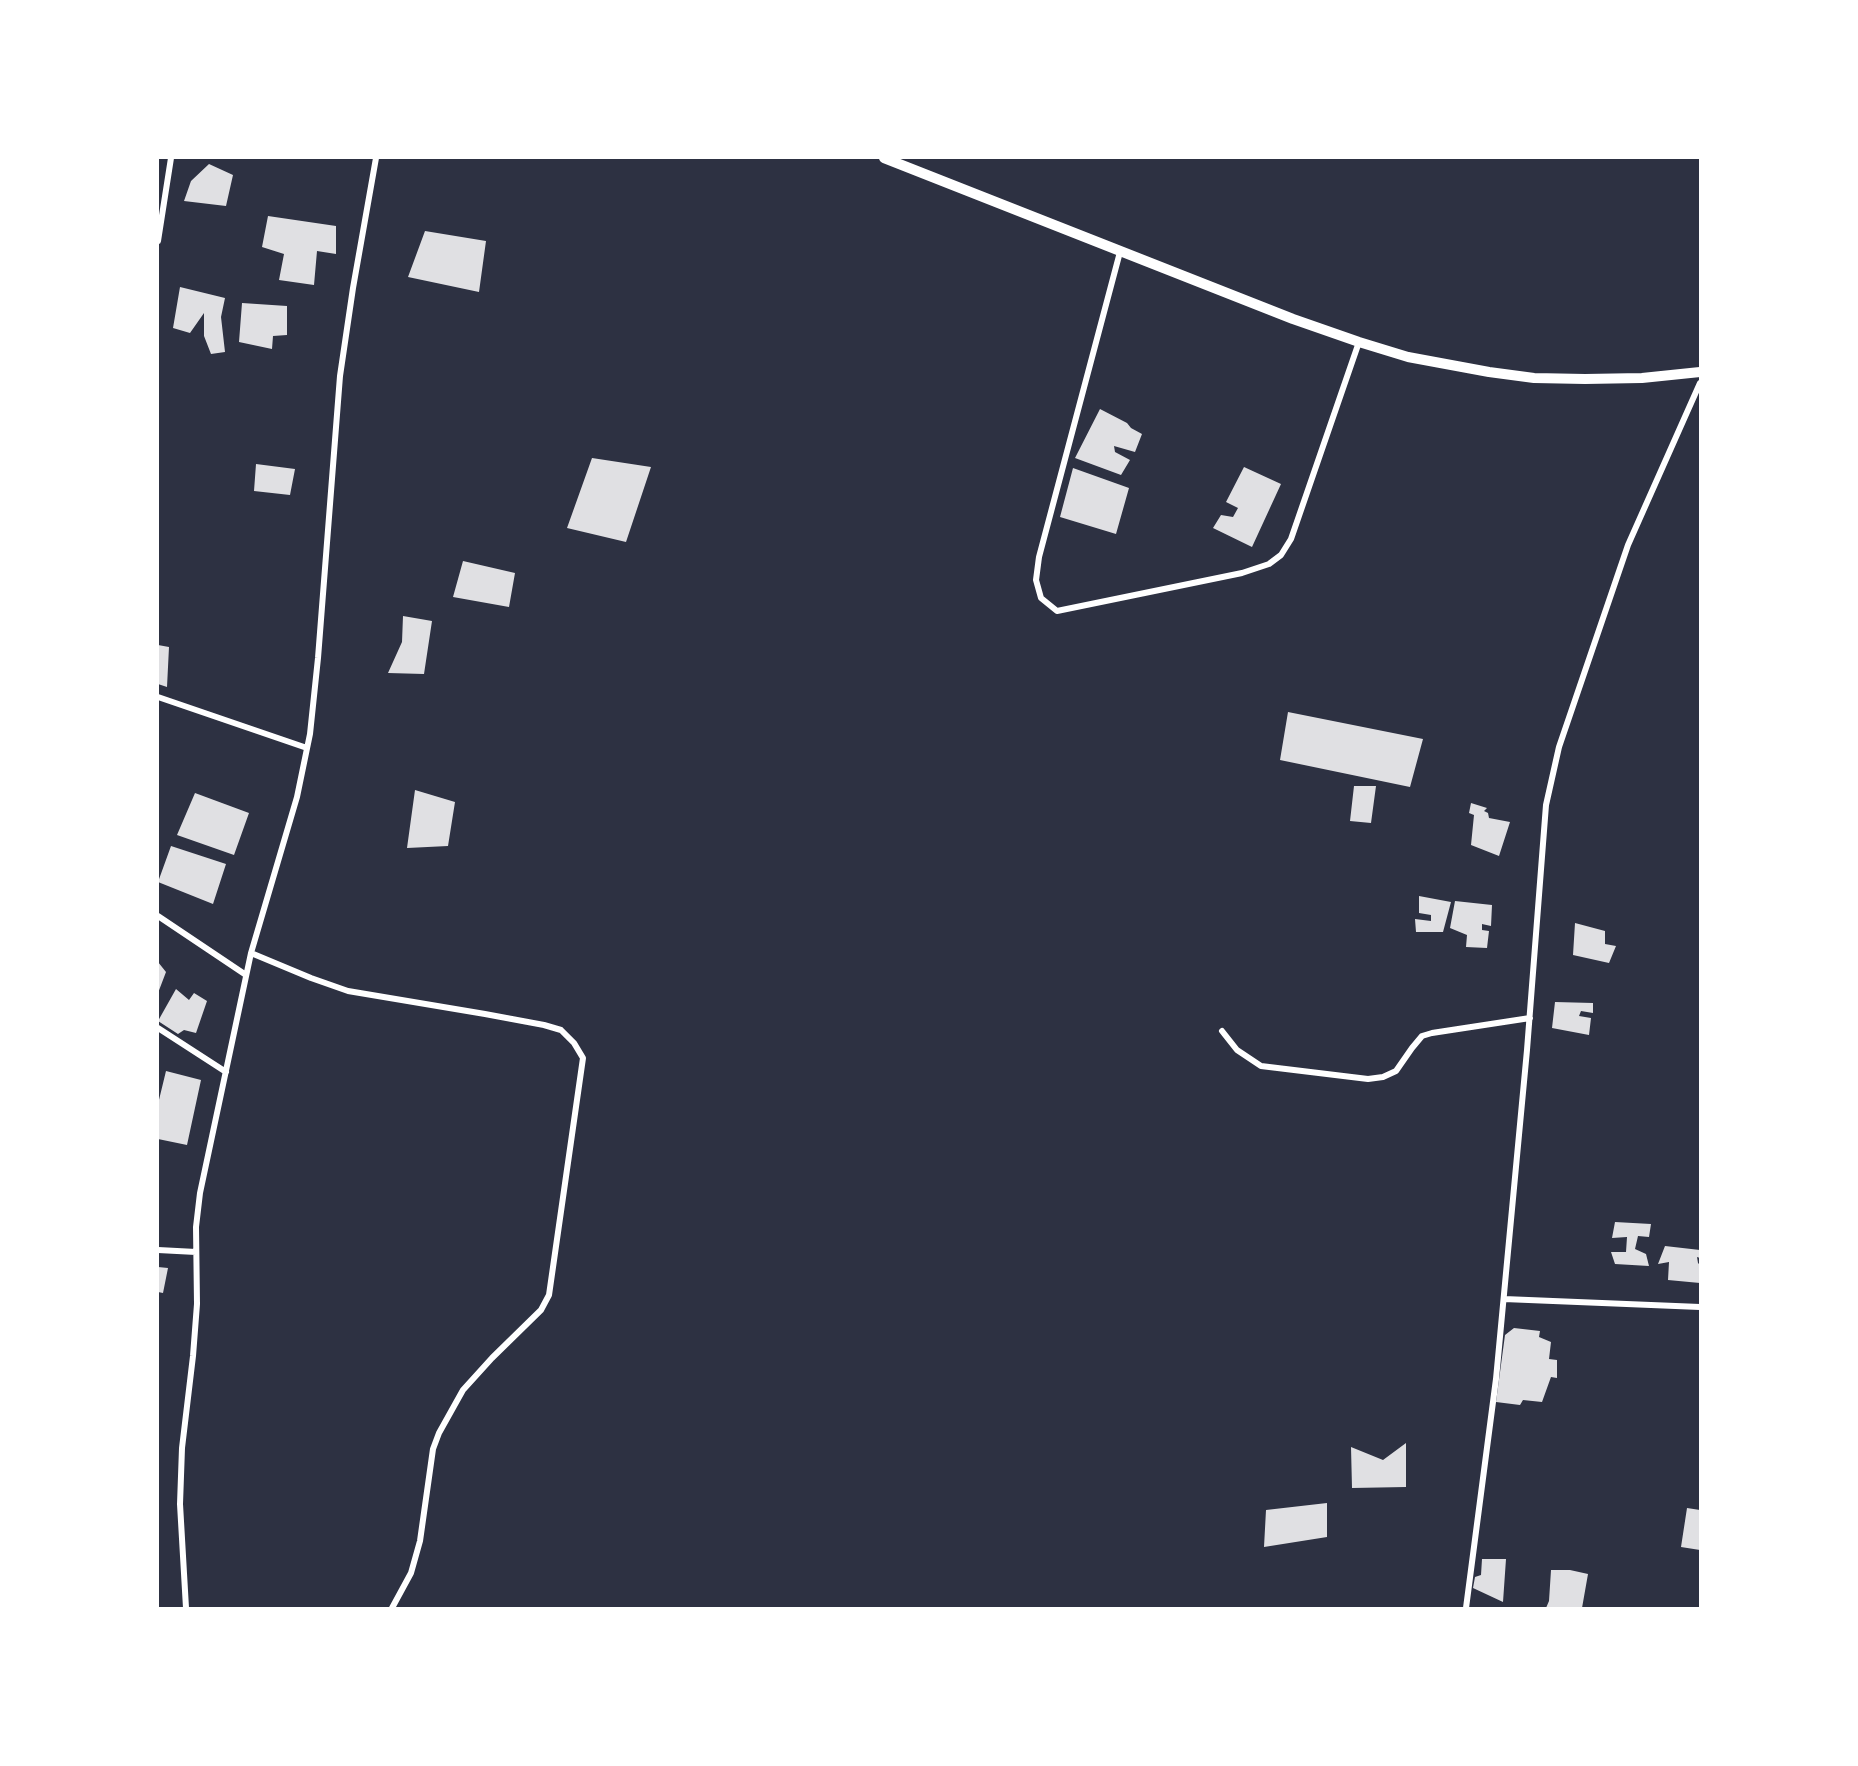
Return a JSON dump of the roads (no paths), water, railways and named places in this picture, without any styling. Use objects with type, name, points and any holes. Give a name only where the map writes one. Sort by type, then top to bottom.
[{"type":"street","points":[[158,241],[171,158]]},
{"type":"street","points":[[186,1608],[180,1504],[182,1448],[197,1304],[196,1227],[200,1193],[251,952],[297,796],[307,748],[318,658],[340,376],[376,158]]},
{"type":"street","points":[[884,158],[1293,319],[1408,357],[1534,378],[1642,378],[1701,372]]},
{"type":"street","points":[[1120,252],[1040,557],[1036,580],[1041,598],[1057,610],[1242,573],[1269,564],[1281,555],[1291,539],[1359,342]]},
{"type":"street","points":[[1466,1608],[1496,1379],[1504,1299],[1530,1018],[1546,805],[1559,747],[1628,545],[1701,383]]},
{"type":"street","points":[[158,697],[307,748]]},
{"type":"street","points":[[158,916],[246,975]]},
{"type":"street","points":[[251,952],[348,991],[485,1014],[561,1030],[574,1043],[583,1058],[549,1295],[541,1310],[463,1390],[439,1433],[434,1449],[420,1541],[411,1574],[392,1608]]},
{"type":"street","points":[[1222,1031],[1237,1050],[1261,1066],[1368,1079],[1383,1077],[1396,1071],[1422,1036],[1530,1018]]},
{"type":"street","points":[[158,1028],[226,1072]]},
{"type":"street","points":[[158,1250],[196,1252]]},
{"type":"street","points":[[1504,1299],[1701,1307]]}]
